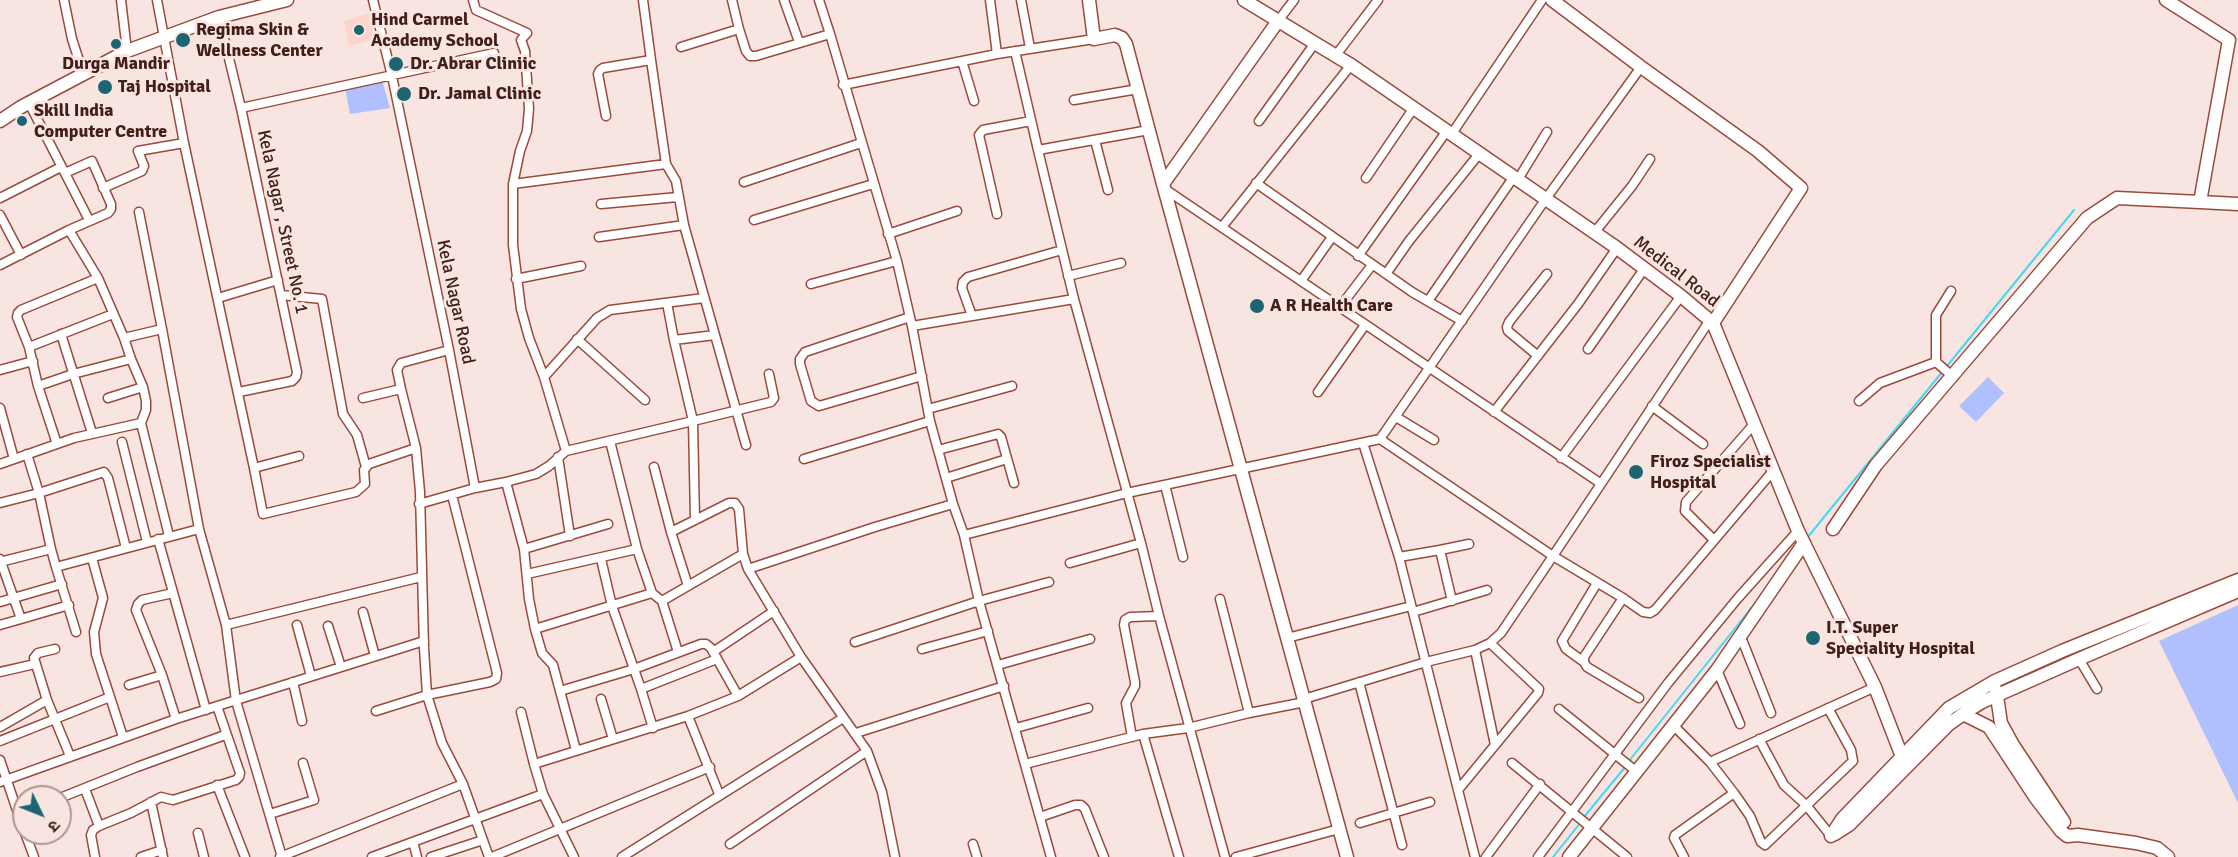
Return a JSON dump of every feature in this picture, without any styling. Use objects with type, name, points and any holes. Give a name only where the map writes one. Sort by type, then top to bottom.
[{"type":"street","points":[[64,0],[82,73]]},
{"type":"street","points":[[121,0],[127,51]]},
{"type":"street","points":[[157,0],[184,143],[239,392],[263,514],[356,492],[364,484],[366,467],[357,435],[343,414],[322,299],[281,295]]},
{"type":"street","points":[[0,121],[82,73],[127,51],[219,17],[287,0]]},
{"type":"street","name":"Kela Nagar Road","points":[[373,0],[392,76],[475,488]]},
{"type":"street","points":[[473,0],[476,10],[527,33],[521,40],[525,51],[529,109],[527,131],[513,184],[513,245],[516,279],[529,338],[544,377],[566,451]]},
{"type":"street","points":[[643,0],[663,157],[676,182],[684,225],[746,446]]},
{"type":"street","points":[[732,0],[746,51],[750,56],[830,34]]},
{"type":"street","points":[[784,0],[799,42]]},
{"type":"street","points":[[819,0],[897,261],[930,421],[964,535],[979,602],[1051,857]]},
{"type":"street","points":[[990,0],[997,54]]},
{"type":"street","points":[[1021,0],[1030,48]]},
{"type":"street","points":[[1089,0],[1094,39]]},
{"type":"street","points":[[1164,187],[1294,0]]},
{"type":"street","points":[[1336,55],[1378,0]]},
{"type":"street","points":[[1358,256],[1449,134],[1542,0]]},
{"type":"street","points":[[1025,764],[1132,736],[1188,728],[1304,701],[1426,662],[1475,650],[1490,643],[1501,633],[1801,188],[1758,151],[1551,0]]},
{"type":"street","points":[[2166,0],[2229,40],[2200,202]]},
{"type":"street","name":"Medical Road","points":[[1250,1],[1278,21],[1351,65],[1617,248],[1712,322],[1798,531],[1875,687],[1903,763]]},
{"type":"street","name":"Kela Nagar , Street No. 1","points":[[219,17],[241,108],[297,372],[292,381],[239,392]]},
{"type":"street","points":[[681,47],[739,29]]},
{"type":"street","points":[[843,85],[1030,48],[1115,35],[1122,38],[1138,89],[1347,857]]},
{"type":"street","points":[[1258,121],[1315,43]]},
{"type":"street","points":[[1015,51],[1068,276],[1224,857]]},
{"type":"street","points":[[241,108],[494,52]]},
{"type":"street","points":[[606,116],[598,74],[600,70],[651,60]]},
{"type":"street","points":[[962,61],[974,101]]},
{"type":"street","points":[[1222,227],[1351,65]]},
{"type":"street","points":[[964,535],[1126,493],[1380,439],[1545,200],[1641,67]]},
{"type":"street","points":[[1074,100],[1138,89]]},
{"type":"street","points":[[29,103],[89,220]]},
{"type":"street","points":[[1366,178],[1413,109]]},
{"type":"street","points":[[997,213],[979,135],[983,130],[1031,121]]},
{"type":"street","points":[[1038,150],[1149,130]]},
{"type":"street","points":[[1428,301],[1547,132]]},
{"type":"street","points":[[1095,140],[1108,190]]},
{"type":"street","points":[[103,188],[142,171],[144,166],[138,151],[184,143]]},
{"type":"street","points":[[744,182],[861,143]]},
{"type":"street","points":[[1386,274],[1479,154]]},
{"type":"street","points":[[1594,233],[1632,186],[1650,159]]},
{"type":"street","points":[[0,198],[63,170],[92,161],[111,209],[108,213],[89,220],[0,265]]},
{"type":"street","points":[[513,184],[666,164]]},
{"type":"street","points":[[1256,183],[1358,256],[1462,321]]},
{"type":"street","points":[[754,220],[873,184]]},
{"type":"street","points":[[1164,187],[1365,326],[1600,483]]},
{"type":"street","points":[[601,204],[678,197]]},
{"type":"street","points":[[1833,529],[1876,465],[2087,218],[2117,198],[2238,204]]},
{"type":"street","points":[[888,234],[957,211]]},
{"type":"street","points":[[139,212],[200,529],[226,625],[236,700],[281,857],[463,784]]},
{"type":"street","points":[[0,215],[21,255]]},
{"type":"street","points":[[599,237],[684,225]]},
{"type":"street","points":[[69,230],[98,278],[143,387],[146,410],[141,423],[170,536]]},
{"type":"street","points":[[1301,280],[1332,237]]},
{"type":"street","points":[[1494,412],[1578,304],[1617,248]]},
{"type":"street","points":[[972,316],[962,288],[963,282],[968,277],[1062,250]]},
{"type":"street","points":[[812,284],[897,261]]},
{"type":"street","points":[[1068,276],[1120,263]]},
{"type":"street","points":[[1340,307],[1372,265]]},
{"type":"street","points":[[516,279],[581,266]]},
{"type":"street","points":[[1588,349],[1644,269]]},
{"type":"street","points":[[1538,356],[1508,331],[1507,327],[1547,274]]},
{"type":"street","points":[[57,444],[38,386],[29,347],[17,317],[21,310],[98,278]]},
{"type":"street","points":[[218,298],[278,280]]},
{"type":"street","points":[[1951,291],[1936,315],[1936,362],[1952,376]]},
{"type":"street","points":[[1561,458],[1681,296]]},
{"type":"street","points":[[544,377],[597,318],[610,310],[704,298]]},
{"type":"street","points":[[922,376],[819,406],[812,401],[800,359],[805,352],[911,322],[972,316],[1074,299]]},
{"type":"street","points":[[667,303],[693,421],[695,520]]},
{"type":"street","points":[[29,347],[113,314]]},
{"type":"street","points":[[1318,392],[1365,326]]},
{"type":"street","points":[[124,338],[162,329]]},
{"type":"street","points":[[62,334],[92,434]]},
{"type":"street","points":[[674,340],[715,335]]},
{"type":"street","points":[[577,339],[645,400]]},
{"type":"street","points":[[449,350],[400,363],[397,370],[419,468],[421,577],[428,695],[442,743],[463,784],[491,857],[710,767]]},
{"type":"street","points":[[38,386],[131,359]]},
{"type":"street","points":[[0,370],[33,361]]},
{"type":"street","points":[[1859,401],[1880,383],[1936,362]]},
{"type":"street","points":[[419,504],[536,474],[566,451],[773,401],[769,375]]},
{"type":"street","points":[[928,409],[1012,386]]},
{"type":"street","points":[[108,398],[143,387]]},
{"type":"street","points":[[363,398],[401,389]]},
{"type":"street","points":[[1652,406],[1703,444]]},
{"type":"street","points":[[0,408],[14,459]]},
{"type":"street","points":[[1396,417],[1434,440]]},
{"type":"street","points":[[804,459],[930,421]]},
{"type":"street","points":[[0,464],[57,444],[141,423]]},
{"type":"street","points":[[1714,540],[1685,511],[1686,502],[1754,424]]},
{"type":"street","points":[[938,450],[998,434],[1001,437],[1014,483]]},
{"type":"street","points":[[1380,439],[1553,556],[1643,612],[1650,614],[1773,471]]},
{"type":"street","points":[[610,441],[637,549],[652,593],[662,601],[678,652]]},
{"type":"street","points":[[122,442],[147,542]]},
{"type":"street","points":[[1363,443],[1399,557],[1475,857]]},
{"type":"street","points":[[366,467],[416,448]]},
{"type":"street","points":[[27,454],[39,493],[51,549],[76,632]]},
{"type":"street","points":[[254,468],[299,456]]},
{"type":"street","points":[[558,458],[570,536]]},
{"type":"street","points":[[946,478],[1007,459]]},
{"type":"street","points":[[654,467],[688,586]]},
{"type":"street","points":[[0,503],[104,472],[108,478],[126,548]]},
{"type":"street","points":[[506,483],[524,549],[535,629],[542,653],[553,665],[576,750]]},
{"type":"street","points":[[1165,485],[1183,557]]},
{"type":"street","points":[[376,711],[428,695],[496,679],[497,673],[452,495]]},
{"type":"street","points":[[671,532],[729,503],[735,503],[739,508],[742,554],[748,569],[801,657],[867,751],[882,792],[895,857]]},
{"type":"street","points":[[748,569],[864,530],[953,504]]},
{"type":"street","points":[[524,549],[608,524]]},
{"type":"street","points":[[56,567],[200,529]]},
{"type":"street","points":[[1538,857],[1682,666],[1738,598],[1798,531]]},
{"type":"street","points":[[158,539],[206,710]]},
{"type":"street","points":[[1070,563],[1141,543]]},
{"type":"street","points":[[1569,857],[1633,768],[1673,725],[1717,670],[1804,543]]},
{"type":"street","points":[[1399,557],[1469,544]]},
{"type":"street","points":[[21,619],[0,561],[51,549]]},
{"type":"street","points":[[527,574],[637,549]]},
{"type":"street","points":[[1440,550],[1452,601]]},
{"type":"street","points":[[662,601],[742,554]]},
{"type":"street","points":[[92,558],[103,598],[96,621],[94,641],[96,654],[123,737]]},
{"type":"street","points":[[601,559],[612,606],[641,688],[652,728]]},
{"type":"street","points":[[226,625],[421,577]]},
{"type":"street","points":[[1903,763],[1950,708],[1995,681],[2062,651],[2238,580]]},
{"type":"street","points":[[855,642],[1049,582]]},
{"type":"street","points":[[1597,583],[1562,641],[1566,649],[1584,662],[1587,667],[1640,698]]},
{"type":"street","points":[[0,602],[62,584]]},
{"type":"street","points":[[1287,638],[1452,601],[1487,590]]},
{"type":"street","points":[[1759,739],[1784,785],[1806,805],[1831,836],[1842,819],[1903,763],[1963,714],[2079,659],[2238,591]]},
{"type":"street","points":[[172,593],[142,600],[136,610],[162,675],[176,719]]},
{"type":"street","points":[[535,629],[652,593]]},
{"type":"street","points":[[1220,598],[1249,713]]},
{"type":"street","points":[[1584,662],[1584,657],[1623,598]]},
{"type":"street","points":[[0,625],[69,605]]},
{"type":"street","points":[[641,688],[715,656],[774,611]]},
{"type":"street","points":[[363,612],[375,656]]},
{"type":"street","points":[[1132,736],[1126,703],[1135,682],[1125,620],[1130,617],[1159,616]]},
{"type":"street","points":[[297,626],[311,676]]},
{"type":"street","points":[[328,626],[341,667]]},
{"type":"street","points":[[922,649],[988,631]]},
{"type":"street","points":[[1741,636],[1771,713]]},
{"type":"street","points":[[998,665],[1090,639]]},
{"type":"street","points":[[4,781],[176,719],[424,640]]},
{"type":"street","points":[[1458,790],[1539,689],[1490,643]]},
{"type":"street","points":[[560,691],[706,644],[738,696]]},
{"type":"street","points":[[55,649],[35,654],[35,664],[70,756]]},
{"type":"street","points":[[1475,650],[1495,745]]},
{"type":"street","points":[[534,764],[688,716],[738,696],[801,657]]},
{"type":"street","points":[[2079,659],[2097,689]]},
{"type":"street","points":[[0,672],[35,664]]},
{"type":"street","points":[[1717,670],[1740,724]]},
{"type":"street","points":[[129,685],[162,675]]},
{"type":"street","points":[[1995,681],[2001,723],[2066,825],[2078,835]]},
{"type":"street","points":[[293,682],[302,721]]},
{"type":"street","points":[[1359,682],[1402,845]]},
{"type":"street","points":[[856,733],[1004,686]]},
{"type":"street","points":[[1710,762],[1875,687]]},
{"type":"street","points":[[0,741],[110,697]]},
{"type":"street","points":[[601,699],[614,739]]},
{"type":"street","points":[[0,726],[47,700]]},
{"type":"street","points":[[95,857],[91,835],[93,830],[99,826],[161,797],[172,800],[236,780],[240,773],[225,735],[217,706]]},
{"type":"street","points":[[1016,728],[1088,708]]},
{"type":"street","points":[[1673,725],[1710,762],[1734,793],[1750,816],[1761,842],[1765,845],[1853,761],[1851,750],[1828,708]]},
{"type":"street","points":[[1559,709],[1633,768]]},
{"type":"street","points":[[521,712],[543,794],[574,857]]},
{"type":"street","points":[[1963,714],[1989,727],[2035,797],[2067,836],[2078,835],[2157,848],[2168,857]]},
{"type":"street","points":[[688,716],[719,794]]},
{"type":"street","points":[[622,857],[843,718]]},
{"type":"street","points":[[1143,734],[1179,857]]},
{"type":"street","points":[[72,794],[225,735]]},
{"type":"street","points":[[730,844],[867,751]]},
{"type":"street","points":[[0,759],[4,781],[12,796]]},
{"type":"street","points":[[270,814],[314,800],[303,763]]},
{"type":"street","points":[[1512,763],[1627,857]]},
{"type":"street","points":[[1486,857],[1540,784]]},
{"type":"street","points":[[217,785],[244,857]]},
{"type":"street","points":[[85,789],[99,826]]},
{"type":"street","points":[[1684,857],[1674,838],[1676,835],[1734,793]]},
{"type":"street","points":[[372,857],[543,794]]},
{"type":"street","points":[[141,857],[163,853],[151,802]]},
{"type":"street","points":[[1360,823],[1430,802]]},
{"type":"street","points":[[1040,817],[1081,805],[1085,809],[1104,857]]},
{"type":"street","points":[[1236,857],[1339,829]]},
{"type":"street","points":[[198,833],[204,857]]},
{"type":"street","points":[[431,857],[483,840]]},
{"type":"street","points":[[413,842],[417,857]]},
{"type":"street","points":[[973,844],[977,857]]},
{"type":"shaded area","name":"Hind Carmel Academy School","points":[[369,13],[375,39],[349,46],[344,21]]},
{"type":"shaded area","points":[[382,80],[390,108],[350,114],[345,88]]},
{"type":"shaded area","points":[[1988,377],[2004,393],[1976,422],[1959,406]]},
{"type":"shaded area","points":[[2238,605],[2238,803],[2159,641]]},
{"type":"waterway","points":[[1807,538],[2074,210]]},
{"type":"waterway","points":[[1629,761],[1760,597]]},
{"type":"waterway","points":[[1584,817],[1626,766]]},
{"type":"waterway","points":[[1553,857],[1581,822]]},
{"type":"place","name":"Hind Carmel Academy School","points":[[359,30]]},
{"type":"place","name":"Regima Skin & Wellness Center","points":[[183,40]]},
{"type":"place","name":"Durga Mandir","points":[[116,44]]},
{"type":"place","name":"Dr. Abrar Cliniic","points":[[396,64]]},
{"type":"place","name":"Taj Hospital","points":[[105,87]]},
{"type":"place","name":"Dr. Jamal Clinic","points":[[404,94]]},
{"type":"place","name":"Skill India Computer Centre","points":[[22,121]]},
{"type":"place","name":"A R Health Care","points":[[1257,306]]},
{"type":"place","name":"Firoz Specialist Hospital","points":[[1636,472]]},
{"type":"place","name":"I.T. Super Speciality Hospital","points":[[1813,638]]}]
